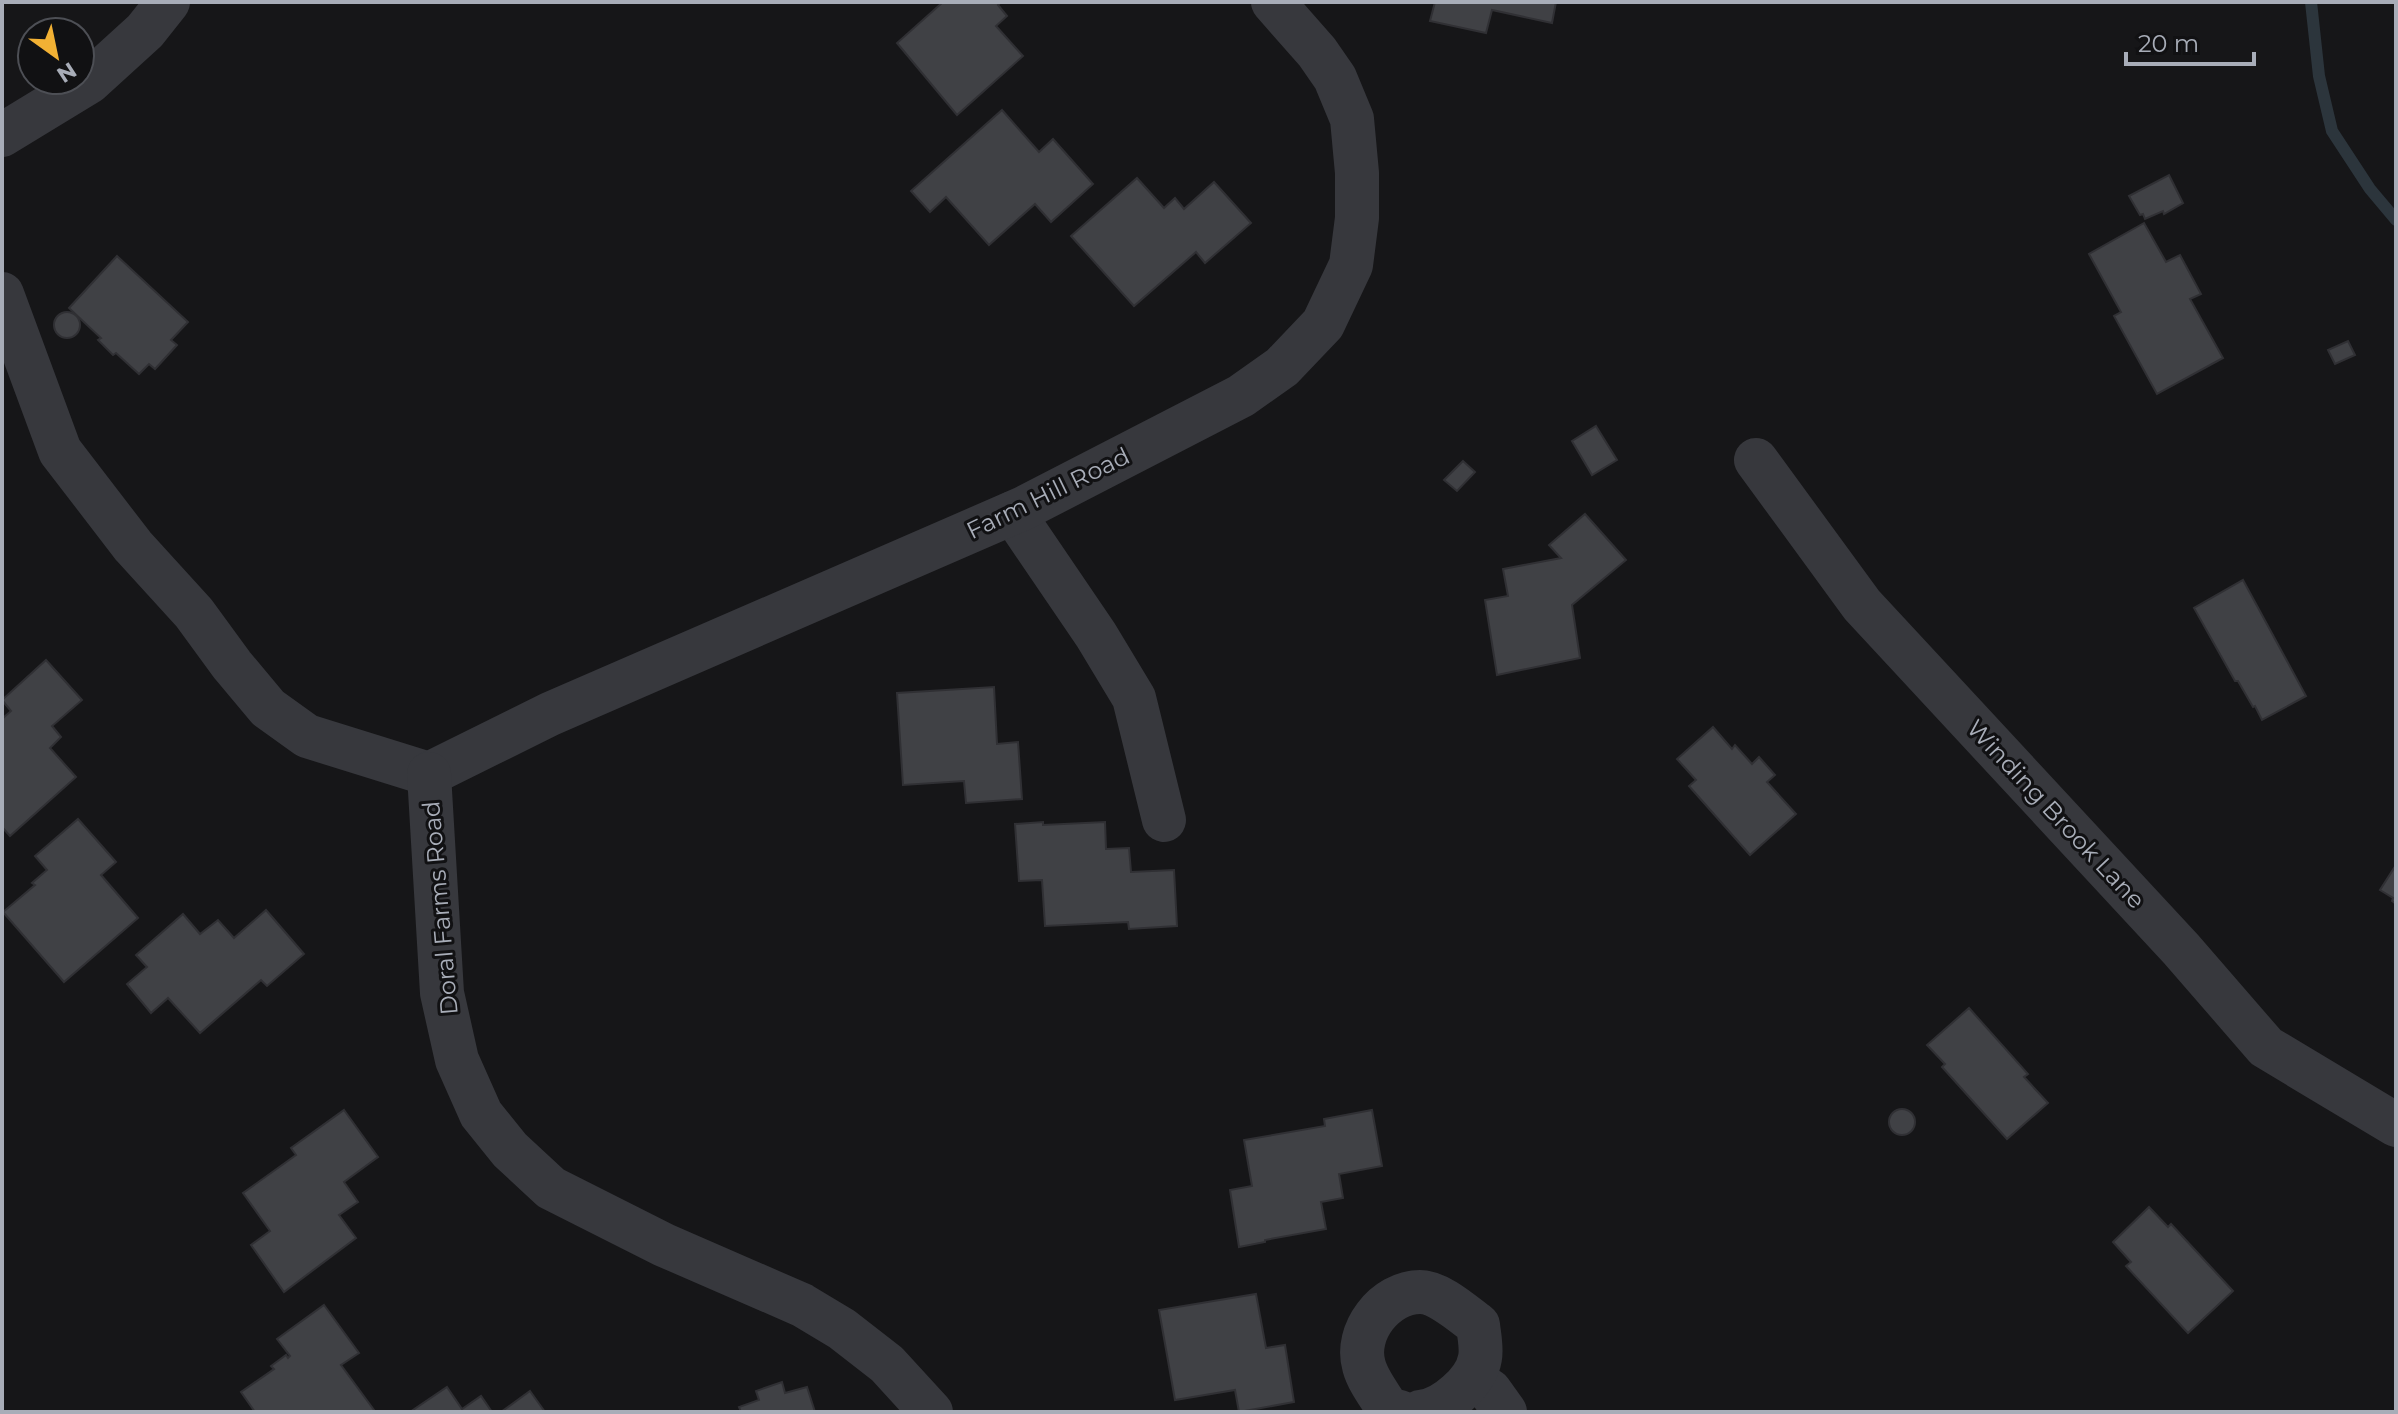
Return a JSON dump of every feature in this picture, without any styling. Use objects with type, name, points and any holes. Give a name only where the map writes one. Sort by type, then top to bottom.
[{"type":"street","points":[[2,135],[89,82],[145,31],[168,2]]},
{"type":"street","name":"Farm Hill Road","points":[[429,774],[550,714],[1013,513],[1241,396],[1282,367],[1323,324],[1351,265],[1357,218],[1357,173],[1352,119],[1335,78],[1317,52],[1273,2]]},
{"type":"street","name":"Doral Farms Road","points":[[2,294],[60,451],[133,546],[194,613],[268,708],[307,736],[429,774],[442,993],[457,1060],[481,1114],[510,1150],[551,1188],[664,1245],[802,1305],[829,1321],[887,1364],[931,1412]]},
{"type":"street","name":"Winding Brook Lane","points":[[1756,460],[1862,605],[2181,949],[2266,1047],[2396,1125]]},
{"type":"street","points":[[1013,513],[1096,635],[1134,698],[1164,820]]},
{"type":"street","points":[[1400,1412],[1388,1409],[1363,1366],[1363,1350],[1367,1328],[1380,1310],[1395,1298],[1421,1292],[1448,1302],[1478,1325],[1481,1357],[1473,1380],[1452,1397],[1428,1411],[1420,1412]]},
{"type":"street","points":[[1473,1380],[1490,1391],[1505,1412]]},
{"type":"building","points":[[943,2],[1001,2],[998,5],[1007,16],[996,26],[1023,56],[957,115],[897,43]]},
{"type":"building","points":[[1435,2],[1556,2],[1552,23],[1492,10],[1486,33],[1430,21]]},
{"type":"building","points":[[1002,110],[1039,152],[1053,139],[1093,184],[1051,222],[1035,204],[989,245],[946,197],[930,212],[911,191]]},
{"type":"building","points":[[2169,175],[2183,203],[2164,214],[2163,211],[2145,219],[2129,196]]},
{"type":"building","points":[[1137,178],[1164,208],[1175,198],[1184,209],[1214,182],[1251,223],[1205,263],[1196,252],[1134,306],[1071,236]]},
{"type":"building","points":[[2144,223],[2166,262],[2180,255],[2201,294],[2190,299],[2223,358],[2157,394],[2114,316],[2121,312],[2089,254]]},
{"type":"building","points":[[117,256],[188,322],[171,340],[177,345],[155,369],[149,364],[139,374],[116,353],[113,355],[98,340],[101,338],[69,308]]},
{"type":"building","points":[[67,312],[76,316],[80,325],[76,334],[67,338],[58,334],[54,325],[58,316]]},
{"type":"building","points":[[2348,341],[2355,355],[2335,364],[2328,350]]},
{"type":"building","points":[[1596,426],[1617,460],[1592,475],[1572,441]]},
{"type":"building","points":[[1463,461],[1475,472],[1457,491],[1444,480]]},
{"type":"building","points":[[1585,514],[1626,560],[1572,605],[1580,658],[1497,675],[1485,600],[1508,596],[1503,569],[1561,558],[1549,545]]},
{"type":"building","points":[[2243,580],[2306,696],[2262,720],[2238,681],[2235,681],[2194,608]]},
{"type":"building","points":[[46,660],[82,700],[52,726],[61,737],[50,748],[76,777],[10,836],[2,827],[2,719],[11,711],[2,700]]},
{"type":"building","points":[[994,687],[997,744],[1018,742],[1022,799],[966,803],[964,781],[903,785],[897,693]]},
{"type":"building","points":[[1713,727],[1732,749],[1735,745],[1752,764],[1759,757],[1775,775],[1767,782],[1796,814],[1750,855],[1689,786],[1696,780],[1677,759]]},
{"type":"building","points":[[78,819],[116,862],[101,875],[138,918],[64,982],[3,912],[35,885],[32,883],[47,870],[35,856]]},
{"type":"building","points":[[1043,822],[1043,825],[1105,822],[1106,849],[1129,848],[1131,872],[1174,870],[1177,926],[1129,929],[1128,922],[1045,926],[1042,880],[1019,881],[1015,824]]},
{"type":"building","points":[[2396,865],[2396,904],[2393,898],[2380,890]]},
{"type":"building","points":[[266,910],[304,954],[267,986],[261,980],[200,1033],[168,998],[151,1013],[127,984],[147,967],[136,955],[183,914],[200,934],[218,920],[234,938]]},
{"type":"building","points":[[1969,1008],[2028,1074],[2024,1077],[2048,1103],[2007,1139],[1942,1067],[1945,1064],[1927,1045]]},
{"type":"building","points":[[1902,1109],[1911,1113],[1915,1122],[1911,1131],[1902,1135],[1893,1131],[1889,1122],[1893,1113]]},
{"type":"building","points":[[344,1110],[378,1157],[344,1182],[358,1202],[339,1215],[356,1238],[284,1292],[251,1245],[270,1231],[243,1193],[296,1155],[291,1148]]},
{"type":"building","points":[[1372,1110],[1382,1166],[1339,1174],[1343,1198],[1321,1202],[1326,1229],[1239,1247],[1230,1190],[1252,1186],[1244,1140],[1325,1126],[1324,1119]]},
{"type":"building","points":[[2149,1207],[2168,1227],[2171,1224],[2233,1291],[2188,1333],[2126,1266],[2131,1262],[2113,1242]]},
{"type":"building","points":[[1256,1294],[1266,1348],[1285,1345],[1294,1402],[1239,1412],[1235,1390],[1175,1400],[1159,1310]]},
{"type":"building","points":[[324,1305],[359,1353],[341,1365],[374,1410],[255,1412],[241,1392],[274,1369],[271,1366],[286,1355],[288,1358],[290,1356],[277,1339]]},
{"type":"building","points":[[782,1382],[785,1393],[807,1387],[815,1412],[741,1412],[739,1407],[759,1400],[756,1391]]},
{"type":"building","points":[[447,1387],[462,1409],[481,1396],[492,1412],[410,1412]]},
{"type":"building","points":[[530,1391],[545,1412],[501,1412]]},
{"type":"waterway","points":[[2311,2],[2319,76],[2332,131],[2370,189],[2396,220]]}]
